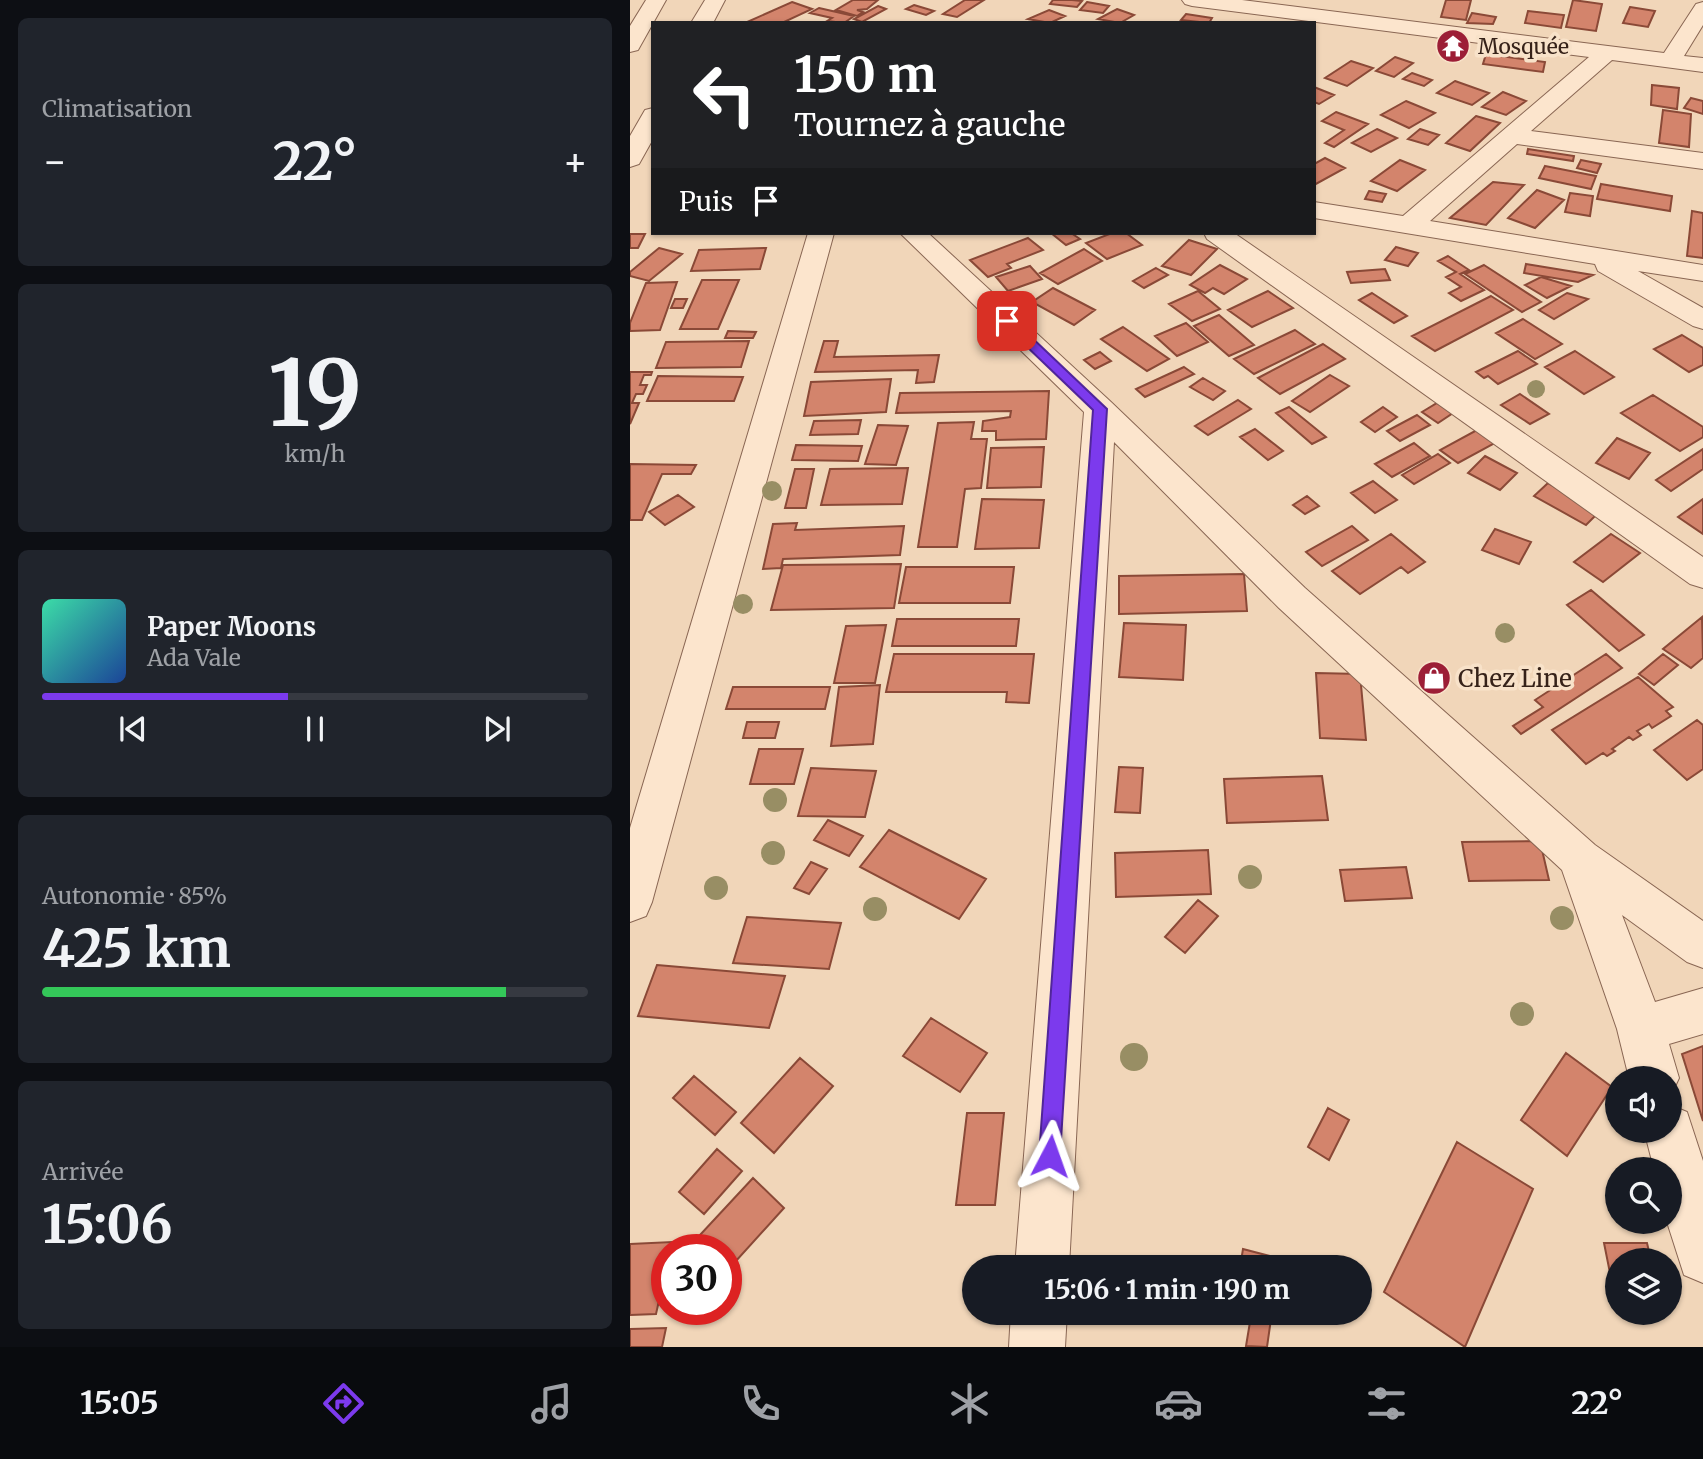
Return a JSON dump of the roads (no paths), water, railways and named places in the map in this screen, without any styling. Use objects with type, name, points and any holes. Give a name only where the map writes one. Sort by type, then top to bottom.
[{"type":"street","points":[[630,45],[656,0]]},
{"type":"street","points":[[703,21],[715,0]]},
{"type":"street","points":[[1192,0],[1703,65]]},
{"type":"street","points":[[1670,61],[1703,8]]},
{"type":"street","points":[[1410,224],[1607,53]]},
{"type":"street","points":[[630,159],[651,120]]},
{"type":"street","points":[[1512,136],[1703,161]]},
{"type":"street","points":[[1316,210],[1703,272]]},
{"type":"street","points":[[630,902],[820,235]]},
{"type":"street","points":[[916,235],[1100,409],[1292,598],[1580,859],[1703,947]]},
{"type":"street","points":[[1220,235],[1703,575]]},
{"type":"street","points":[[1588,254],[1703,320]]},
{"type":"street","points":[[1043,1255],[1100,409]]},
{"type":"street","points":[[1580,859],[1641,1029],[1651,1066]]},
{"type":"street","points":[[1641,1029],[1703,1011]]},
{"type":"street","points":[[1673,1143],[1703,1256]]},
{"type":"street","points":[[1037,1347],[1038,1325]]},
{"type":"place","name":"Mosquée","points":[[1453,46]]},
{"type":"place","name":"Chez Line","points":[[1434,678]]}]
